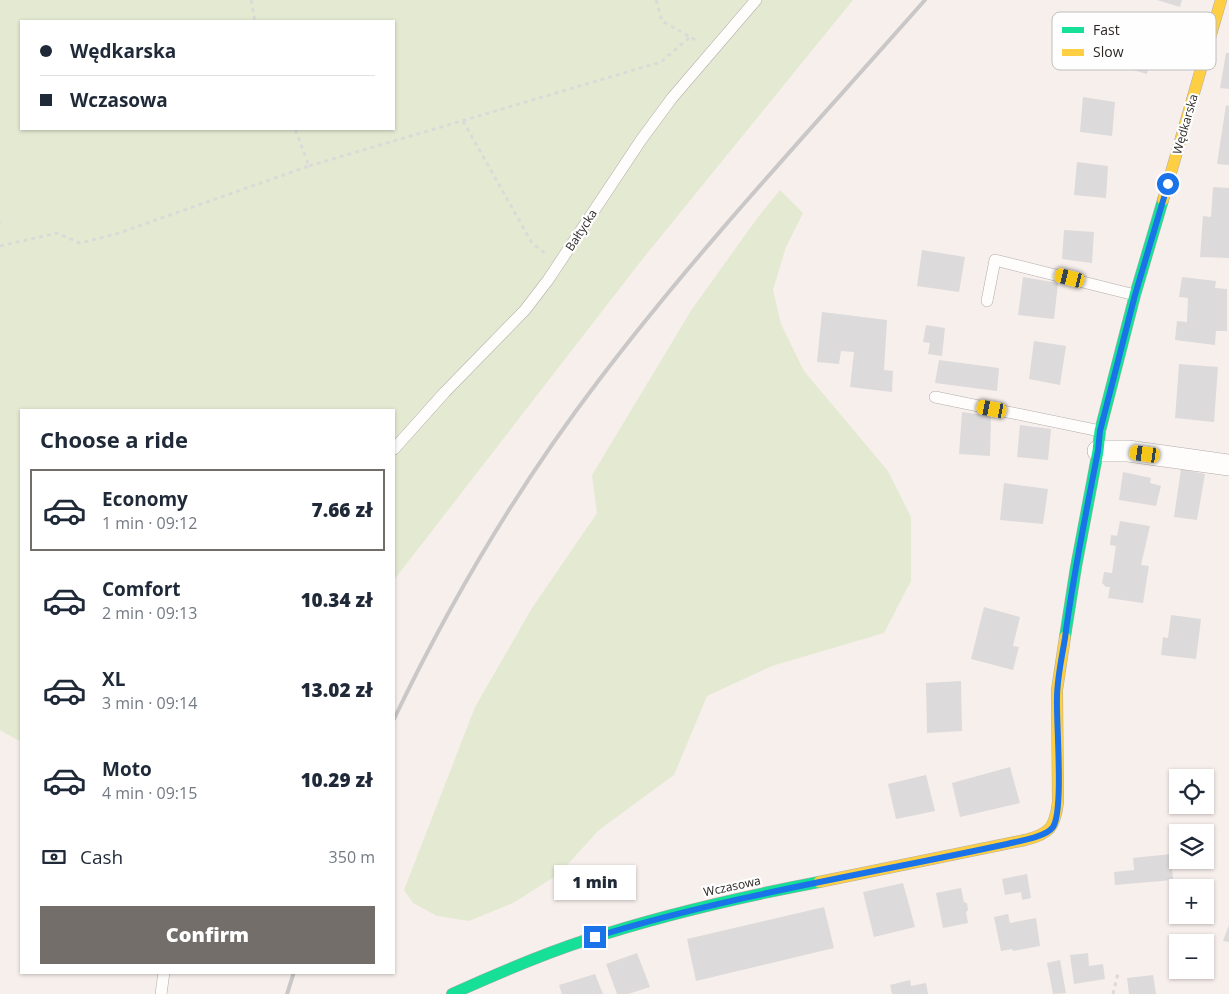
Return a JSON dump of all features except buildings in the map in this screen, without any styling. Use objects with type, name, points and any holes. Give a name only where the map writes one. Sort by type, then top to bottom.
[{"type":"street","name":"Wędkarska","points":[[1216,20],[1222,0]]},
{"type":"street","name":"Wędkarska","points":[[1027,839],[1049,831],[1056,816],[1058,795],[1057,696],[1072,588],[1099,441],[1135,295],[1201,70]]},
{"type":"street","points":[[1099,441],[1128,451],[1229,465]]},
{"type":"street","name":"Wczasowa","points":[[452,994],[489,976],[542,955],[663,916],[748,896],[1027,839]]},
{"type":"lane","name":"Bałtycka","points":[[395,448],[445,392],[525,310],[559,264],[641,140],[672,98],[756,0]]},
{"type":"lane","points":[[987,301],[995,260],[1135,295]]},
{"type":"lane","points":[[935,397],[1099,441]]},
{"type":"lane","points":[[161,994],[164,974]]},
{"type":"path","points":[[251,0],[255,20]]},
{"type":"path","points":[[656,0],[662,21],[713,49]]},
{"type":"path","points":[[0,246],[57,233],[80,243],[107,236],[310,166],[661,62],[690,37]]},
{"type":"path","points":[[463,121],[532,243],[559,264]]},
{"type":"path","points":[[295,130],[310,166]]},
{"type":"path","points":[[1113,994],[1118,973]]},
{"type":"green space","points":[[0,0],[853,0],[641,261],[395,579],[395,409],[20,409],[20,741],[0,730]]},
{"type":"green space","points":[[780,190],[803,213],[786,247],[773,290],[781,324],[804,371],[888,471],[911,517],[911,581],[884,633],[772,666],[707,696],[674,775],[599,830],[559,874],[513,903],[469,921],[437,916],[413,903],[404,890],[475,707],[532,608],[597,513],[592,475],[692,309],[758,217]]},
{"type":"railway","points":[[395,717],[439,631],[488,544],[541,461],[599,380],[637,331],[718,234],[925,0]]},
{"type":"railway","points":[[287,994],[293,974]]},
{"type":"traffic: fast","points":[[1065,637],[1100,431],[1135,295],[1163,200]]},
{"type":"traffic: fast","points":[[452,994],[535,958],[643,922],[701,907],[819,882]]},
{"type":"traffic: slow","points":[[1216,17],[1221,0]]},
{"type":"traffic: slow","points":[[1163,200],[1201,70]]},
{"type":"traffic: slow","points":[[819,882],[1025,840],[1046,832],[1053,823],[1058,802],[1057,690],[1065,637]]},
{"type":"route","points":[[595,937],[696,908],[863,872],[1007,844],[1049,831],[1056,816],[1058,795],[1057,696],[1072,588],[1098,451],[1100,431],[1135,295],[1168,184]]}]
